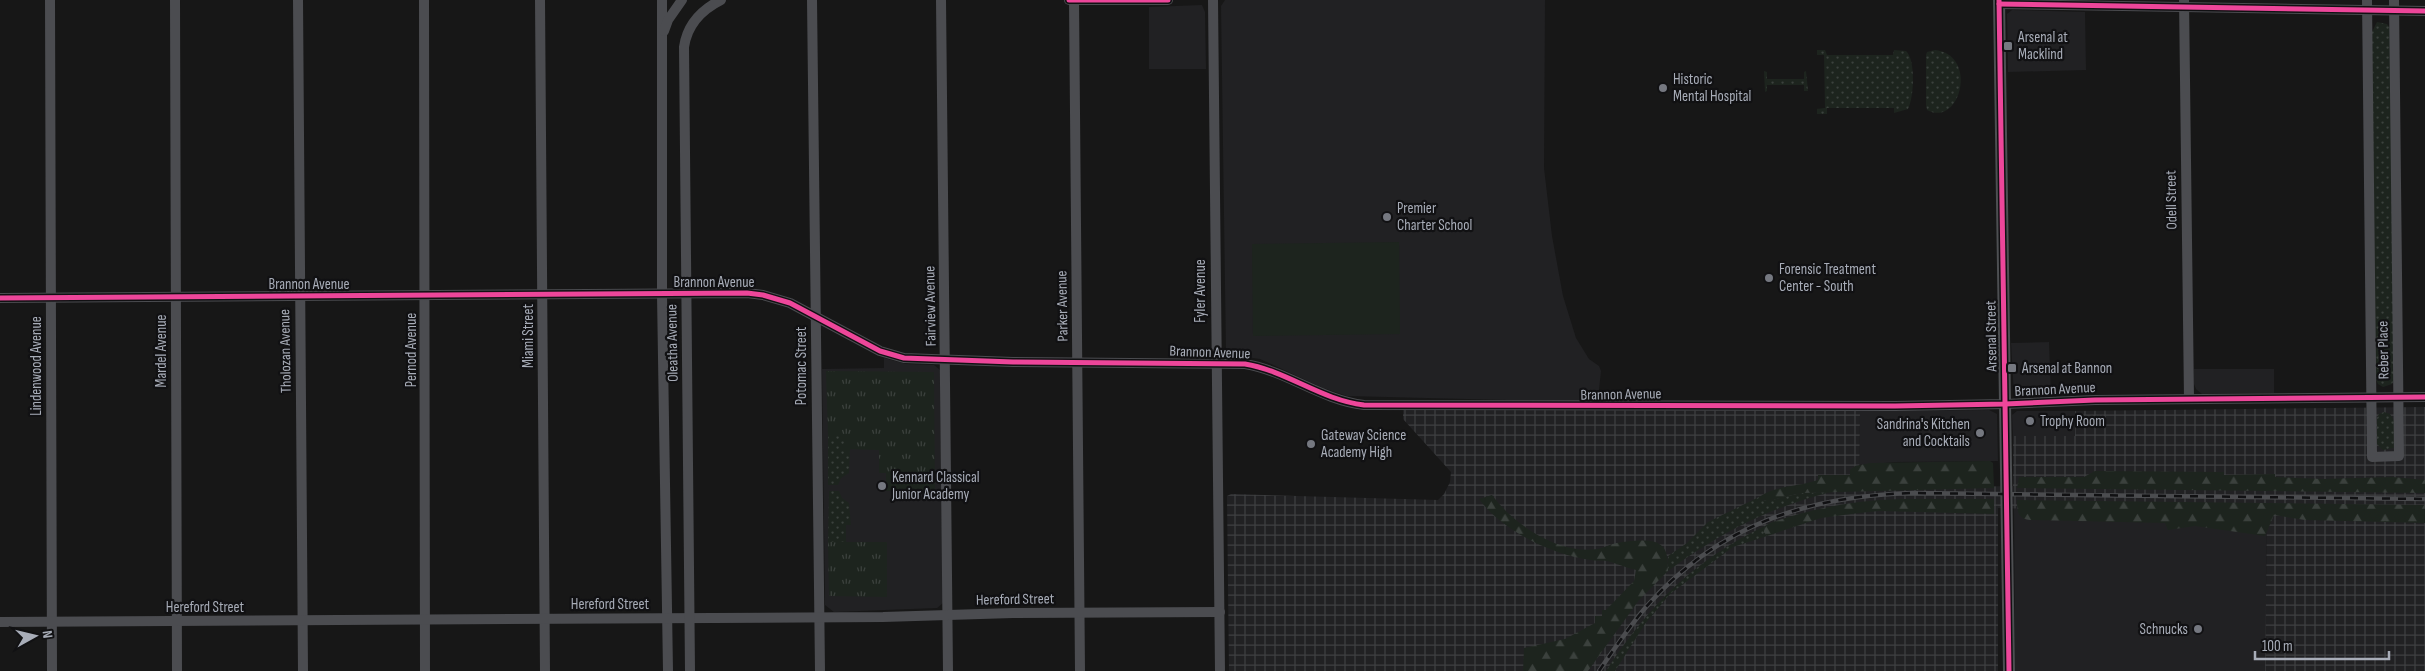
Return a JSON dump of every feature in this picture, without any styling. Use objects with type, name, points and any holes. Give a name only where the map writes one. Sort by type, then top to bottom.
[{"type":"main road","name":"Arsenal Street","points":[[1999,2],[2009,671]]},
{"type":"street","name":"Lindenwood Avenue","points":[[50,0],[52,671]]},
{"type":"street","name":"Mardel Avenue","points":[[175,0],[177,671]]},
{"type":"street","name":"Tholozan Avenue","points":[[298,0],[303,671]]},
{"type":"street","name":"Pernod Avenue","points":[[424,0],[426,296],[425,671]]},
{"type":"street","name":"Miami Street","points":[[540,0],[545,671]]},
{"type":"street","name":"Oleatha Avenue","points":[[662,0],[662,294],[668,671]]},
{"type":"street","name":"Oleatha Avenue","points":[[662,46],[668,20],[682,0]]},
{"type":"street","name":"Oleatha Avenue","points":[[690,671],[684,48],[686,37],[696,18],[720,0]]},
{"type":"street","name":"Potomac Street","points":[[812,0],[820,671]]},
{"type":"street","name":"Fairview Avenue","points":[[941,0],[948,671]]},
{"type":"street","points":[[1068,0],[1168,0]]},
{"type":"street","name":"Parker Avenue","points":[[1074,0],[1080,671]]},
{"type":"street","name":"Fyler Avenue","points":[[1213,0],[1220,671]]},
{"type":"street","points":[[1999,2],[2394,5],[2425,11]]},
{"type":"street","name":"Odell Street","points":[[2184,3],[2189,399]]},
{"type":"street","name":"Reber Place","points":[[2367,5],[2372,457],[2399,456],[2394,5]]},
{"type":"street","name":"Brannon Avenue","points":[[0,298],[764,295],[790,303],[816,315],[887,355],[904,358],[946,360],[1078,363],[1216,362],[1262,367],[1334,399],[1364,405],[1528,407],[2005,404],[2095,400],[2425,397]]},
{"type":"street","name":"Hereford Street","points":[[0,622],[667,619],[1220,612]]},
{"type":"shaded area","name":"Premier Charter School","points":[[1225,0],[1545,0],[1544,168],[1552,236],[1563,296],[1576,338],[1589,359],[1599,366],[1601,371],[1598,399],[1592,402],[1347,396],[1323,388],[1260,359],[1226,354],[1221,6]]},
{"type":"shaded area","points":[[1202,5],[1205,12],[1206,69],[1149,69],[1149,7]]},
{"type":"shaded area","points":[[2012,10],[2085,12],[2086,70],[2008,72],[2007,14]]},
{"type":"shaded area","points":[[2049,342],[2051,396],[2014,395],[2011,343]]},
{"type":"shaded area","name":"Kennard Classical Junior Academy","points":[[884,358],[906,364],[934,365],[940,370],[943,603],[937,608],[834,612],[825,605],[822,369],[884,368]]},
{"type":"shaded area","points":[[2194,369],[2274,369],[2274,393],[2202,394],[2196,389],[2194,384]]},
{"type":"shaded area","points":[[2425,407],[2425,671],[2265,671],[2267,515],[1998,508],[1998,671],[1229,671],[1227,496],[1231,494],[1438,500],[1444,494],[1450,482],[1451,472],[1403,419],[1403,410],[1860,411],[1859,489],[2013,486],[2013,436],[2075,436],[2075,411]]},
{"type":"shaded area","points":[[1989,410],[1997,414],[1998,461],[1897,462],[1859,465],[1860,411]]},
{"type":"shaded area","points":[[2017,411],[2075,411],[2075,436],[2013,436],[2012,415]]},
{"type":"shaded area","points":[[2014,508],[2267,515],[2265,671],[2015,671]]},
{"type":"green space","points":[[2377,22],[2387,24],[2390,28],[2394,380],[2392,384],[2383,387],[2378,384],[2375,377],[2372,32]]},
{"type":"green space","points":[[1817,50],[1825,50],[1827,55],[1893,55],[1894,50],[1906,51],[1913,70],[1912,97],[1908,109],[1894,113],[1894,108],[1827,108],[1827,114],[1817,114],[1817,109],[1825,108],[1824,55],[1817,55]]},
{"type":"green space","points":[[1935,50],[1949,55],[1957,64],[1961,76],[1960,89],[1956,100],[1948,109],[1939,113],[1927,110],[1926,105],[1926,55],[1927,52]]},
{"type":"green space","points":[[1764,71],[1767,72],[1767,79],[1804,79],[1804,72],[1806,71],[1808,91],[1804,91],[1804,85],[1767,85],[1767,91],[1765,92]]},
{"type":"green space","points":[[1399,242],[1400,334],[1253,336],[1252,244]]},
{"type":"green space","points":[[826,371],[934,372],[935,491],[886,491],[886,473],[879,473],[879,450],[846,449],[846,436],[828,436]]},
{"type":"green space","points":[[2384,412],[2390,414],[2395,422],[2394,448],[2383,450],[2377,444],[2377,418],[2379,414]]},
{"type":"green space","points":[[828,436],[846,436],[846,449],[850,449],[849,473],[841,478],[838,485],[828,485]]},
{"type":"green space","points":[[1990,461],[1993,463],[1994,488],[1801,493],[1768,501],[1761,500],[1759,497],[1773,490],[1818,480],[1818,475],[1850,475],[1850,470],[1855,466],[1870,463]]},
{"type":"green space","points":[[2095,471],[2224,472],[2224,475],[2275,474],[2275,477],[2323,479],[2392,477],[2425,480],[2425,493],[2017,488],[2019,477],[2084,477]]},
{"type":"green space","points":[[829,491],[839,491],[842,498],[849,503],[851,525],[846,525],[846,542],[828,542]]},
{"type":"green space","points":[[1831,492],[1808,498],[1745,523],[1687,557],[1668,571],[1668,556],[1687,543],[1708,522],[1759,497],[1761,500],[1768,501],[1801,493]]},
{"type":"green space","points":[[1492,495],[1512,517],[1525,527],[1539,536],[1568,547],[1583,550],[1598,549],[1614,544],[1641,540],[1655,542],[1665,550],[1668,571],[1639,600],[1588,671],[1523,671],[1524,648],[1565,639],[1595,623],[1595,616],[1602,616],[1602,610],[1606,610],[1634,581],[1636,570],[1607,561],[1591,560],[1561,553],[1529,540],[1501,521],[1479,499]]},
{"type":"green space","points":[[1994,499],[1994,514],[1879,511],[1821,518],[1767,536],[1764,532],[1765,526],[1770,523],[1819,509],[1868,501]]},
{"type":"green space","points":[[2017,500],[2425,505],[2425,523],[2305,520],[2274,515],[2265,536],[2195,526],[2168,530],[2165,523],[2030,520],[2023,518],[2019,514]]},
{"type":"green space","points":[[1765,526],[1764,532],[1767,536],[1733,547],[1670,594],[1645,624],[1615,671],[1606,671],[1639,625],[1675,586],[1716,554]]},
{"type":"green space","points":[[828,542],[887,542],[887,597],[829,596]]},
{"type":"railway","points":[[1599,671],[1646,607],[1674,579],[1703,555],[1734,536],[1767,520],[1801,509],[1837,501],[1874,495],[1913,493],[2425,499]]},
{"type":"cycle path","points":[[1069,0],[1168,0]]},
{"type":"cycle path","points":[[1999,0],[2009,671]]},
{"type":"cycle path","points":[[1999,4],[2425,11]]},
{"type":"cycle path","points":[[0,298],[747,293],[763,295],[790,303],[880,351],[904,358],[1013,362],[1245,364],[1275,373],[1333,397],[1364,405],[1895,406],[2095,400],[2425,397]]},
{"type":"place","name":"Arsenal at Macklind","points":[[2008,46]]},
{"type":"place","name":"Historic Mental Hospital","points":[[1663,88]]},
{"type":"place","name":"Premier Charter School","points":[[1387,217]]},
{"type":"place","name":"Forensic Treatment Center - South","points":[[1769,278]]},
{"type":"place","name":"Arsenal at Bannon","points":[[2012,368]]},
{"type":"place","name":"Trophy Room","points":[[2030,421]]},
{"type":"place","name":"Sandrina's Kitchen and Cocktails","points":[[1980,433]]},
{"type":"place","name":"Gateway Science Academy High","points":[[1311,444]]},
{"type":"place","name":"Kennard Classical Junior Academy","points":[[882,486]]},
{"type":"place","name":"Schnucks","points":[[2198,629]]}]
